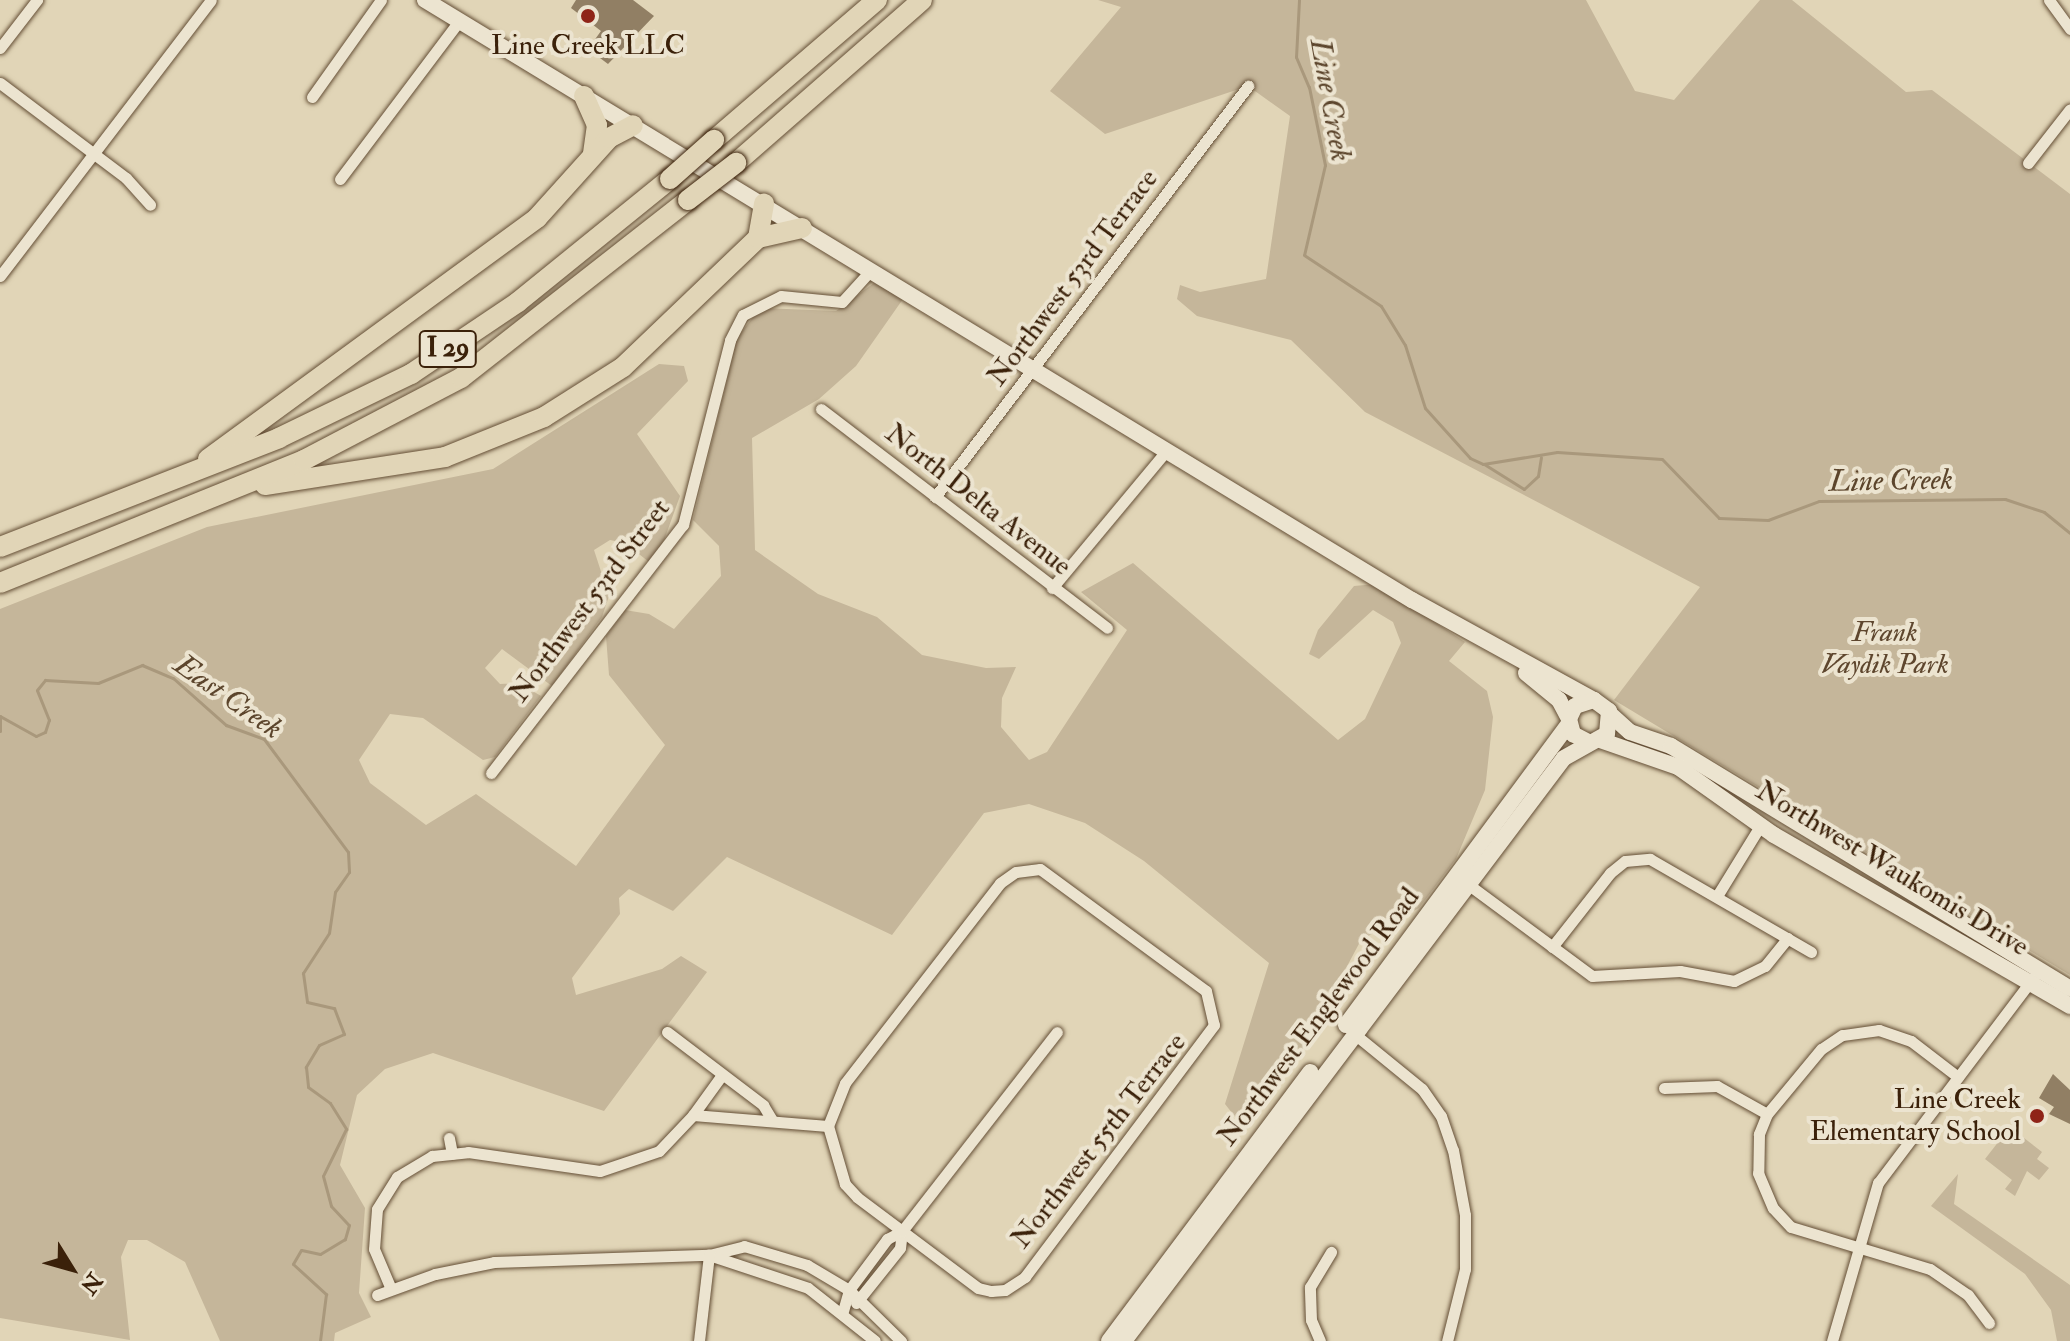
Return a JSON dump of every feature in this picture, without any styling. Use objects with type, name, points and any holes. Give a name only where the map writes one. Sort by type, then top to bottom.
[{"type":"highway","name":"I 29","points":[[0,547],[279,438],[411,374],[518,302],[670,179],[877,0]]},
{"type":"highway","name":"I 29","points":[[0,583],[242,487],[461,378],[736,163],[922,0]]},
{"type":"highway","points":[[584,96],[597,125],[593,155]]},
{"type":"highway","points":[[197,470],[248,425],[537,218],[593,155],[619,130],[633,125]]},
{"type":"highway","points":[[758,238],[764,204]]},
{"type":"highway","points":[[242,487],[445,457],[544,417],[623,367],[758,238],[802,228]]},
{"type":"main road","points":[[425,0],[1166,451],[1504,653],[1594,700],[1611,715],[1610,730],[1595,741],[1576,737],[1559,700],[1504,653]]},
{"type":"main road","points":[[1569,722],[1579,703],[1594,700]]},
{"type":"main road","name":"Northwest Waukomis Drive","points":[[1611,715],[1630,732],[1671,746],[2036,976],[2070,1006]]},
{"type":"main road","name":"Northwest Englewood Road","points":[[1463,881],[1569,722]]},
{"type":"main road","name":"Northwest Englewood Road","points":[[1109,1341],[1463,881],[1564,758],[1595,741]]},
{"type":"main road","name":"Northwest Waukomis Drive","points":[[1595,741],[1678,767],[1760,826],[2036,976],[2070,989]]},
{"type":"main road","name":"Northwest Englewood Road","points":[[1124,1341],[1349,1030]]},
{"type":"street","points":[[0,48],[37,0]]},
{"type":"street","points":[[0,276],[211,0]]},
{"type":"street","points":[[312,97],[381,0]]},
{"type":"street","points":[[2049,0],[2070,29]]},
{"type":"street","points":[[340,179],[459,21]]},
{"type":"street","points":[[0,83],[93,153],[150,205]]},
{"type":"street","name":"Northwest 53rd Terrace","points":[[935,497],[1034,371],[1248,86]]},
{"type":"street","points":[[2028,163],[2070,109]]},
{"type":"street","name":"Northwest 53rd Street","points":[[491,773],[683,525],[730,340],[743,315],[781,296],[842,302],[871,270]]},
{"type":"street","name":"North Delta Avenue","points":[[821,409],[1107,628]]},
{"type":"street","points":[[1052,588],[1166,451]]},
{"type":"street","points":[[1717,896],[1760,826]]},
{"type":"street","points":[[1552,947],[1625,861],[1669,866],[1811,952]]},
{"type":"street","name":"Northwest 55th Terrace","points":[[828,1126],[845,1083],[1000,883],[1016,872],[1053,873],[1206,991],[1215,1011],[1210,1037],[1025,1277],[1005,1290],[978,1288],[902,1231]]},
{"type":"street","points":[[1463,881],[1592,976],[1680,971],[1734,981],[1765,966],[1788,938]]},
{"type":"street","points":[[1832,1341],[1856,1249],[1883,1174],[2036,976]]},
{"type":"street","points":[[1349,1030],[1422,1089],[1441,1116],[1453,1150],[1465,1215],[1465,1269],[1447,1341]]},
{"type":"street","points":[[1958,1077],[1911,1041],[1879,1030],[1853,1031],[1821,1049],[1767,1114],[1756,1160],[1773,1208],[1802,1233],[1930,1269],[1968,1295],[1989,1323]]},
{"type":"street","points":[[667,1032],[772,1120]]},
{"type":"street","points":[[843,1311],[849,1290],[874,1258],[902,1231],[1057,1032]]},
{"type":"street","points":[[391,1289],[374,1249],[377,1209],[397,1177],[413,1165],[452,1154],[621,1169],[659,1151],[693,1115],[722,1075]]},
{"type":"street","points":[[1664,1088],[1717,1086],[1767,1114]]},
{"type":"street","points":[[693,1115],[828,1126],[845,1184],[902,1231]]},
{"type":"street","points":[[449,1138],[452,1154]]},
{"type":"street","points":[[843,1311],[861,1300],[886,1267],[900,1248],[902,1231]]},
{"type":"street","points":[[709,1255],[729,1247],[760,1249],[849,1290],[901,1341]]},
{"type":"street","points":[[1320,1341],[1311,1320],[1310,1287],[1331,1252]]},
{"type":"street","points":[[699,1341],[709,1255]]},
{"type":"street","points":[[377,1295],[494,1262],[709,1255],[778,1275],[843,1311],[875,1341]]},
{"type":"street","points":[[874,1258],[886,1267]]},
{"type":"green space","name":"Frank Vaydik Park","points":[[1098,0],[1586,0],[1635,91],[1674,100],[1760,0],[1792,0],[1906,92],[1932,90],[2070,194],[2070,975],[1614,700],[1700,587],[1365,412],[1291,340],[1197,316],[1177,299],[1180,285],[1200,292],[1266,279],[1290,116],[1248,86],[1105,134],[1050,91],[1121,7]]},
{"type":"green space","points":[[874,283],[903,299],[856,366],[819,399],[752,438],[755,550],[818,594],[877,617],[922,655],[986,668],[1016,667],[1002,698],[1001,727],[1029,760],[1047,752],[1127,630],[1081,592],[1133,563],[1338,740],[1365,719],[1401,643],[1393,622],[1373,610],[1319,659],[1309,654],[1318,630],[1354,586],[1376,584],[1465,642],[1449,661],[1487,691],[1493,717],[1485,790],[1456,859],[1419,908],[1361,940],[1296,1062],[1243,1127],[1225,1104],[1269,963],[1144,861],[1085,823],[1029,804],[984,813],[892,935],[727,857],[673,911],[629,889],[619,898],[620,914],[572,978],[576,995],[662,969],[681,956],[707,972],[604,1111],[433,1053],[385,1069],[357,1095],[340,1165],[365,1208],[359,1293],[371,1317],[335,1333],[334,1341],[220,1341],[185,1262],[147,1240],[128,1240],[121,1257],[130,1340],[0,1318],[0,609],[207,527],[493,469],[659,364],[684,366],[688,381],[637,434],[680,496],[663,543],[649,562],[625,543],[610,540],[594,550],[609,596],[602,617],[552,686],[502,649],[485,668],[500,684],[519,683],[541,696],[495,757],[483,760],[423,718],[390,714],[359,760],[370,783],[426,825],[476,794],[576,866],[665,745],[609,675],[606,636],[625,610],[649,614],[674,629],[721,576],[719,546],[693,520],[737,338],[760,308],[836,311]]},
{"type":"green space","points":[[2010,1127],[2042,1152],[2037,1159],[2049,1168],[2039,1180],[2027,1171],[2015,1196],[2005,1189],[2012,1180],[1985,1159]]},
{"type":"green space","points":[[1958,1174],[1954,1204],[2070,1285],[2070,1341],[2057,1341],[2051,1310],[2025,1274],[1931,1206]]},
{"type":"building","points":[[576,0],[633,0],[654,16],[608,64],[588,49],[601,31],[571,8]]},
{"type":"building","name":"Line Creek Elementary School","points":[[2053,1074],[2070,1090],[2070,1124],[2049,1114],[2054,1107],[2039,1098]]},
{"type":"waterway","name":"Line Creek","points":[[1299,0],[1296,57],[1309,87],[1325,165],[1304,255],[1381,306],[1405,345],[1425,408],[1470,458],[1483,464],[1557,452],[1662,459],[1719,518],[1768,520],[1819,501],[2005,499],[2044,512],[2070,533]]},
{"type":"waterway","name":"Line Creek","points":[[1484,464],[1524,489],[1538,476],[1541,457]]},
{"type":"waterway","name":"East Creek","points":[[0,716],[36,736],[45,732],[49,720],[37,690],[45,680],[98,683],[142,665],[173,678],[226,725],[264,739],[348,852],[349,872],[335,892],[329,933],[303,973],[307,1002],[334,1008],[344,1034],[319,1045],[306,1067],[308,1087],[330,1103],[346,1129],[323,1176],[331,1206],[349,1225],[345,1239],[320,1254],[301,1250],[293,1264],[326,1294],[320,1341]]},
{"type":"waterway","points":[[0,716],[0,731]]},
{"type":"place","name":"Line Creek LLC","points":[[588,16]]},
{"type":"place","name":"Line Creek Elementary School","points":[[2037,1116]]}]
